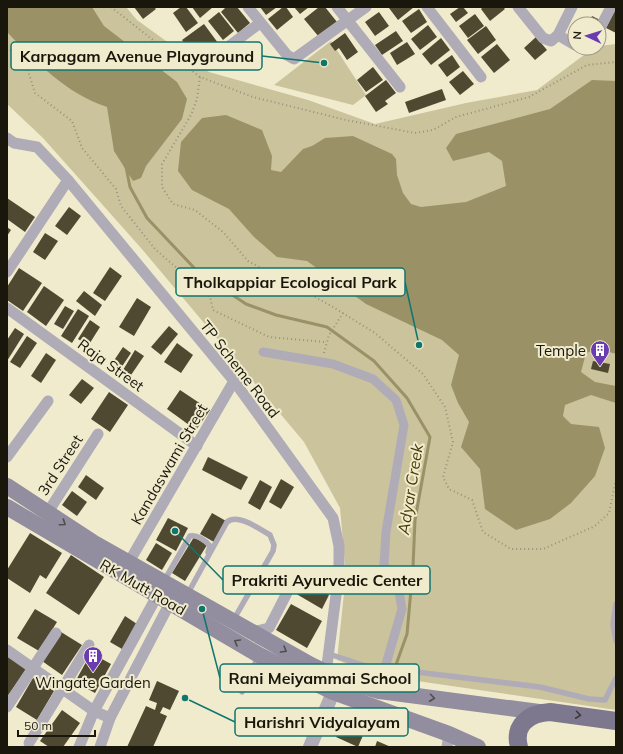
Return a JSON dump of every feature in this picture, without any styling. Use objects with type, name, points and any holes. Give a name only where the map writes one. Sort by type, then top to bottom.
[{"type":"main road","name":"RK Mutt Road","points":[[7,486],[94,543],[129,562],[259,654],[333,682]]},
{"type":"main road","name":"RK Mutt Road","points":[[7,507],[173,593],[233,621],[333,682],[448,740],[478,747]]},
{"type":"main road","points":[[333,682],[379,691],[616,721]]},
{"type":"main road","points":[[519,747],[518,734],[523,721],[539,712]]},
{"type":"street","points":[[248,7],[290,58],[294,59],[349,21],[366,7]]},
{"type":"street","points":[[337,7],[400,87]]},
{"type":"street","points":[[427,7],[481,77]]},
{"type":"street","points":[[518,7],[543,38],[551,41],[558,35],[572,7]]},
{"type":"street","points":[[606,16],[611,7]]},
{"type":"street","points":[[212,59],[260,23]]},
{"type":"street","points":[[558,35],[567,40]]},
{"type":"street","name":"TP Scheme Road","points":[[7,138],[14,143],[37,147],[68,180],[234,381],[332,518],[339,546],[339,572],[329,654],[333,682]]},
{"type":"street","points":[[7,272],[68,180]]},
{"type":"street","name":"Raja Street","points":[[7,308],[198,446]]},
{"type":"street","points":[[263,352],[333,364],[373,379],[396,400],[404,425],[386,532],[384,565],[398,586],[402,609],[388,665]]},
{"type":"street","name":"Kandaswami Street","points":[[129,562],[198,446],[234,381]]},
{"type":"street","points":[[7,457],[48,401]]},
{"type":"street","name":"3rd Street","points":[[48,512],[98,434]]},
{"type":"street","points":[[252,632],[269,628],[292,583]]},
{"type":"street","points":[[79,747],[94,711],[173,593]]},
{"type":"street","points":[[100,747],[110,718],[173,593]]},
{"type":"street","points":[[7,707],[56,633]]},
{"type":"street","points":[[29,743],[89,644]]},
{"type":"street","points":[[7,650],[94,711],[110,718]]},
{"type":"street","points":[[310,747],[333,682]]},
{"type":"lane","points":[[173,593],[227,522],[231,519],[238,518],[270,534],[274,545],[273,551],[233,621]]},
{"type":"lane","points":[[194,535],[209,545],[209,549],[173,593],[190,536],[194,535]]},
{"type":"lane","points":[[616,604],[613,625],[616,641]]},
{"type":"lane","points":[[242,692],[259,654]]},
{"type":"lane","points":[[329,654],[369,667]]},
{"type":"lane","points":[[388,665],[402,669],[540,687],[589,699],[606,700],[616,678]]},
{"type":"path","points":[[7,24],[29,7]]},
{"type":"path","points":[[111,7],[200,77],[253,97],[346,120],[415,133],[433,130],[456,116],[529,98],[587,65],[616,62]]},
{"type":"path","points":[[7,47],[24,61],[35,93],[72,121],[82,148],[116,189],[121,206],[154,249],[210,297],[213,310],[270,337],[326,342]]},
{"type":"path","points":[[200,77],[197,99],[191,115],[162,164],[162,186],[173,204],[195,210],[223,232],[248,261],[376,334],[423,374],[445,407],[453,442],[443,477],[449,489],[472,500],[483,532],[511,549],[542,549],[595,526],[609,513],[616,480]]},
{"type":"path","points":[[322,362],[329,335],[343,314]]},
{"type":"shaded area","points":[[7,7],[126,7],[137,20],[209,72],[308,100],[375,124],[466,103],[537,90],[583,56],[607,56],[607,45],[616,44],[616,710],[376,675],[337,660],[346,574],[340,508],[304,442],[141,248],[43,138],[7,104]]},
{"type":"shaded area","points":[[7,7],[92,7],[104,26],[177,82],[187,99],[182,119],[146,166],[141,178],[133,181],[114,151],[107,107],[79,94],[53,76],[7,32]]},
{"type":"shaded area","points":[[331,41],[366,95],[353,105],[274,85]]},
{"type":"shaded area","points":[[592,80],[616,81],[616,354],[599,349],[586,353],[581,372],[595,382],[616,386],[616,403],[591,395],[565,405],[563,416],[571,424],[599,427],[605,448],[595,476],[571,503],[550,519],[516,530],[485,509],[480,469],[461,447],[469,422],[458,403],[451,385],[459,355],[442,340],[366,304],[307,261],[277,257],[254,237],[229,209],[192,190],[178,171],[181,142],[202,118],[226,115],[262,130],[272,156],[271,170],[281,172],[303,149],[312,146],[325,138],[353,136],[392,154],[396,159],[397,175],[403,193],[411,204],[421,207],[466,202],[506,186],[502,161],[489,152],[453,161],[446,148],[456,134],[550,109]]},
{"type":"building","points":[[134,7],[154,7],[156,9],[143,19]]},
{"type":"building","points":[[181,7],[186,7],[198,23],[186,32],[173,13]]},
{"type":"building","points":[[192,7],[213,7],[200,18]]},
{"type":"building","points":[[226,7],[237,7],[250,23],[238,33],[221,12]]},
{"type":"building","points":[[260,7],[277,7],[266,15]]},
{"type":"building","points":[[283,7],[286,7],[293,17],[277,30],[268,19]]},
{"type":"building","points":[[294,7],[309,7],[300,14]]},
{"type":"building","points":[[319,7],[325,7],[337,22],[319,37],[304,19]]},
{"type":"building","points":[[414,7],[398,20],[389,8]]},
{"type":"building","points":[[460,7],[463,7],[468,13],[456,22],[450,14]]},
{"type":"building","points":[[483,7],[503,7],[505,9],[490,21],[481,9]]},
{"type":"building","points":[[616,8],[616,33],[607,28]]},
{"type":"building","points":[[419,9],[427,22],[411,33],[402,21]]},
{"type":"building","points":[[219,12],[234,31],[223,40],[208,21]]},
{"type":"building","points":[[379,12],[389,26],[375,36],[365,22]]},
{"type":"building","points":[[475,14],[484,26],[468,38],[459,26]]},
{"type":"building","points":[[204,24],[221,47],[208,56],[201,46],[192,54],[182,40]]},
{"type":"building","points":[[428,25],[437,37],[420,50],[411,39]]},
{"type":"building","points":[[486,26],[496,40],[478,54],[467,40]]},
{"type":"building","points":[[396,31],[403,41],[382,55],[375,45]]},
{"type":"building","points":[[345,33],[358,52],[347,60],[339,48],[335,51],[330,44]]},
{"type":"building","points":[[536,37],[547,50],[535,60],[524,48]]},
{"type":"building","points":[[441,38],[450,50],[431,65],[422,54]]},
{"type":"building","points":[[407,42],[415,54],[397,65],[390,53]]},
{"type":"building","points":[[497,44],[510,60],[494,73],[481,57]]},
{"type":"building","points":[[452,55],[460,67],[447,77],[438,65]]},
{"type":"building","points":[[373,67],[383,80],[366,92],[357,80]]},
{"type":"building","points":[[463,71],[474,84],[460,95],[449,82]]},
{"type":"building","points":[[386,80],[396,93],[385,101],[388,104],[376,112],[365,96]]},
{"type":"building","points":[[442,89],[446,100],[409,113],[405,102]]},
{"type":"building","points":[[7,198],[35,217],[25,232],[7,219]]},
{"type":"building","points":[[69,207],[81,216],[67,235],[55,226]]},
{"type":"building","points":[[7,227],[11,230],[7,236]]},
{"type":"building","points":[[45,233],[58,241],[45,260],[33,252]]},
{"type":"building","points":[[110,267],[122,276],[105,301],[93,293]]},
{"type":"building","points":[[19,268],[42,283],[23,311],[7,300],[7,287]]},
{"type":"building","points":[[44,286],[64,300],[46,326],[27,312]]},
{"type":"building","points":[[84,291],[102,305],[95,316],[76,301]]},
{"type":"building","points":[[137,298],[151,307],[134,336],[119,327]]},
{"type":"building","points":[[65,306],[74,311],[63,329],[54,324]]},
{"type":"building","points":[[78,309],[89,316],[72,343],[61,336]]},
{"type":"building","points":[[90,320],[100,327],[88,346],[78,339]]},
{"type":"building","points":[[169,326],[178,334],[161,355],[151,347]]},
{"type":"building","points":[[15,328],[24,334],[7,361],[7,340]]},
{"type":"building","points":[[27,336],[37,343],[20,368],[10,362]]},
{"type":"building","points":[[177,343],[193,355],[181,373],[164,362]]},
{"type":"building","points":[[123,347],[131,353],[119,371],[111,365]]},
{"type":"building","points":[[135,350],[144,356],[131,375],[123,370]]},
{"type":"building","points":[[46,353],[56,360],[41,383],[31,376]]},
{"type":"building","name":"Temple","points":[[593,361],[610,364],[608,373],[591,369]]},
{"type":"building","points":[[82,379],[94,388],[81,404],[69,395]]},
{"type":"building","points":[[180,390],[210,410],[196,430],[167,409]]},
{"type":"building","points":[[109,392],[128,405],[110,432],[91,419]]},
{"type":"building","points":[[208,457],[248,477],[241,490],[202,470]]},
{"type":"building","points":[[86,475],[104,488],[96,500],[78,487]]},
{"type":"building","points":[[281,479],[294,487],[281,509],[269,502]]},
{"type":"building","points":[[260,480],[272,487],[260,510],[248,503]]},
{"type":"building","points":[[72,491],[87,502],[77,516],[62,505]]},
{"type":"building","points":[[212,513],[226,521],[214,542],[200,534]]},
{"type":"building","points":[[168,518],[188,528],[176,551],[156,540]]},
{"type":"building","points":[[30,533],[62,553],[46,579],[40,575],[30,593],[7,578],[7,570]]},
{"type":"building","points":[[194,537],[207,545],[185,581],[172,573]]},
{"type":"building","points":[[156,543],[172,553],[162,570],[146,560]]},
{"type":"building","points":[[71,555],[104,577],[79,615],[46,593]]},
{"type":"building","points":[[300,579],[329,595],[322,609],[293,592]]},
{"type":"building","points":[[291,604],[322,621],[307,648],[276,630]]},
{"type":"building","points":[[35,609],[57,622],[39,651],[17,638]]},
{"type":"building","points":[[125,616],[137,624],[122,649],[110,642]]},
{"type":"building","points":[[61,632],[82,645],[62,675],[42,661]]},
{"type":"building","name":"Wingate Garden","points":[[91,653],[111,664],[95,693],[75,682]]},
{"type":"building","points":[[7,655],[27,668],[7,697]]},
{"type":"building","points":[[33,678],[54,691],[37,720],[16,707]]},
{"type":"building","points":[[157,681],[179,691],[170,710],[163,707],[160,713],[167,716],[153,747],[127,747],[146,706],[155,710],[157,703],[149,700]]},
{"type":"building","points":[[62,710],[80,723],[63,747],[49,747],[40,741]]},
{"type":"building","points":[[345,716],[367,726],[358,747],[336,737]]},
{"type":"building","points":[[377,741],[391,747],[375,747]]},
{"type":"waterway","name":"Adyar Creek","points":[[126,167],[130,187],[147,218],[198,272],[246,304],[276,315],[327,327],[374,361],[407,398],[430,437],[415,520],[413,567],[407,634],[392,676]]},
{"type":"place","name":"Karpagam Avenue Playground","points":[[324,63]]},
{"type":"place","name":"Tholkappiar Ecological Park","points":[[419,345]]},
{"type":"place","name":"Temple","points":[[600,367]]},
{"type":"place","name":"Prakriti Ayurvedic Center","points":[[175,531]]},
{"type":"place","name":"Rani Meiyammai School","points":[[202,609]]},
{"type":"place","name":"Wingate Garden","points":[[93,673]]},
{"type":"place","name":"Harishri Vidyalayam","points":[[185,698]]}]
